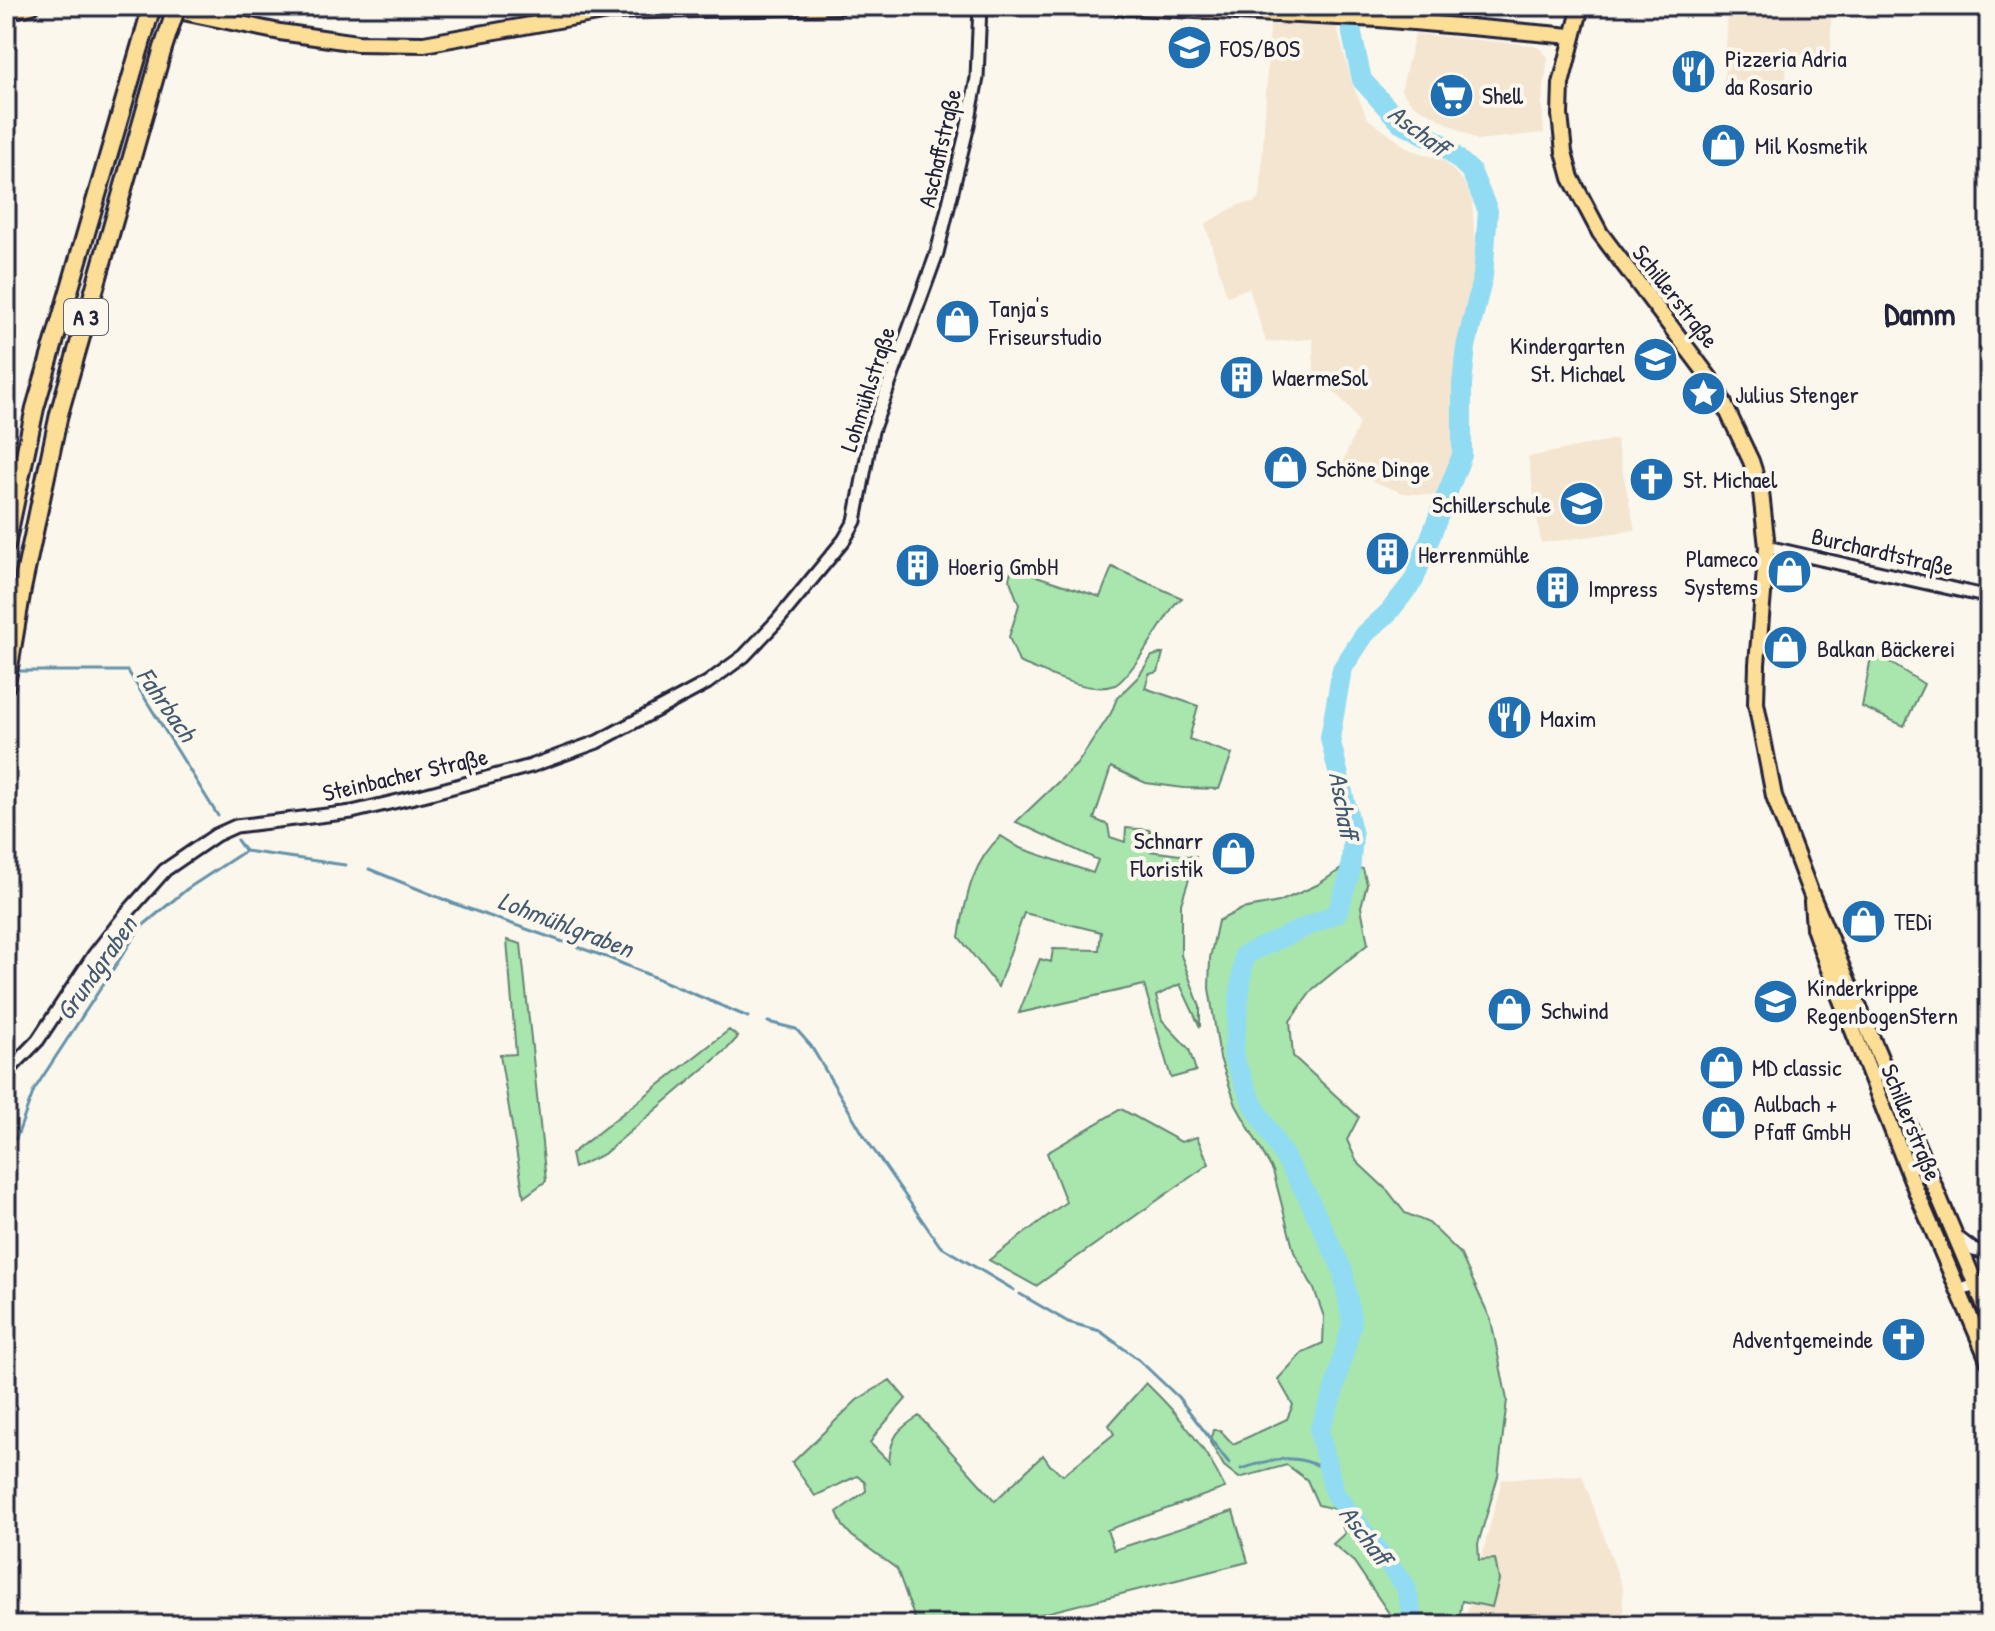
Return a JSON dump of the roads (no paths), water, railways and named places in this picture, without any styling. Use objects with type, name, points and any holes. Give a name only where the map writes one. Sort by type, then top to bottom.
[{"type":"highway","name":"A 3","points":[[6,545],[35,408],[153,6]]},
{"type":"highway","name":"A 3","points":[[6,685],[22,589],[59,414],[177,6]]},
{"type":"main road","points":[[6,12],[32,6]]},
{"type":"main road","points":[[153,6],[280,32],[357,43],[424,44],[608,11],[839,6]]},
{"type":"main road","points":[[1114,6],[1336,16],[1571,36]]},
{"type":"main road","name":"Schillerstraße","points":[[1581,6],[1561,84],[1560,115],[1564,152],[1571,178],[1600,233],[1715,385],[1751,461],[1761,492],[1767,547],[1756,703],[1774,796],[1811,894],[1953,1232],[1982,1282],[1989,1316]]},
{"type":"main road","name":"Schillerstraße","points":[[1811,894],[1814,928],[1826,962],[1989,1362]]},
{"type":"street","name":"Aschaffstraße","points":[[922,297],[937,253],[974,94],[980,6]]},
{"type":"street","name":"Lohmühlstraße","points":[[844,540],[855,521],[872,431],[922,297]]},
{"type":"street","name":"Steinbacher Straße","points":[[6,1073],[38,1040],[94,955],[126,914],[165,870],[216,835],[249,823],[352,812],[423,795],[531,766],[597,742],[707,683],[744,656],[844,540]]},
{"type":"street","name":"Burchardtstraße","points":[[1767,547],[1989,597]]},
{"type":"street","points":[[1953,1232],[1964,1244],[1989,1253]]},
{"type":"street","points":[[1958,1291],[1982,1282]]},
{"type":"waterway","name":"Aschaff","points":[[1350,6],[1352,34],[1362,80],[1400,122],[1441,143],[1471,171],[1488,211],[1483,276],[1466,347],[1462,384],[1462,455],[1414,580],[1389,612],[1365,634],[1342,669],[1330,738],[1353,835],[1350,874],[1337,913],[1244,955],[1233,1056],[1252,1102],[1307,1195],[1343,1271],[1352,1323],[1332,1397],[1319,1431],[1335,1494],[1406,1587],[1414,1625]]},
{"type":"waterway","name":"Fahrbach","points":[[14,671],[128,671],[218,816]]},
{"type":"waterway","name":"Fahrbach","points":[[237,840],[245,851]]},
{"type":"waterway","name":"Lohmühlgraben","points":[[245,851],[345,865]]},
{"type":"waterway","name":"Grundgraben","points":[[16,1139],[34,1090],[140,928],[187,889],[245,851]]},
{"type":"waterway","name":"Lohmühlgraben","points":[[369,869],[455,904],[609,958],[748,1017]]},
{"type":"waterway","name":"Lohmühlgraben","points":[[768,1022],[796,1029],[811,1046],[866,1139],[940,1246],[1014,1290]]},
{"type":"waterway","name":"Grundgraben","points":[[6,1155],[10,1154]]},
{"type":"waterway","name":"Lohmühlgraben","points":[[1020,1294],[1068,1322],[1100,1331],[1139,1360],[1178,1397],[1229,1463]]},
{"type":"waterway","name":"Lohmühlgraben","points":[[1241,1469],[1264,1462],[1296,1459],[1329,1471]]},
{"type":"place","name":"FOS/BOS","points":[[1189,48]]},
{"type":"place","name":"Pizzeria Adria da Rosario","points":[[1694,72]]},
{"type":"place","name":"Shell","points":[[1451,95]]},
{"type":"place","name":"Mil Kosmetik","points":[[1724,145]]},
{"type":"place","name":"Tanja's Friseurstudio","points":[[958,322]]},
{"type":"place","name":"Kindergarten St. Michael","points":[[1656,359]]},
{"type":"place","name":"WaermeSol","points":[[1241,377]]},
{"type":"place","name":"Julius Stenger","points":[[1704,394]]},
{"type":"place","name":"Schöne Dinge","points":[[1285,468]]},
{"type":"place","name":"St. Michael","points":[[1652,479]]},
{"type":"place","name":"Schillerschule","points":[[1582,504]]},
{"type":"place","name":"Herrenmühle","points":[[1387,554]]},
{"type":"place","name":"Hoerig GmbH","points":[[917,566]]},
{"type":"place","name":"Plameco Systems","points":[[1789,572]]},
{"type":"place","name":"Impress","points":[[1557,588]]},
{"type":"place","name":"Balkan Bäckerei","points":[[1786,648]]},
{"type":"place","name":"Maxim","points":[[1509,718]]},
{"type":"place","name":"Schnarr Floristik","points":[[1234,854]]},
{"type":"place","name":"TEDi","points":[[1863,921]]},
{"type":"place","name":"Kinderkrippe RegenbogenStern","points":[[1776,1001]]},
{"type":"place","name":"Schwind","points":[[1510,1010]]},
{"type":"place","name":"MD classic","points":[[1721,1067]]},
{"type":"place","name":"Aulbach + Pfaff GmbH","points":[[1723,1117]]},
{"type":"place","name":"Adventgemeinde","points":[[1904,1339]]},
{"type":"district","name":"Damm","points":[[1920,313]]}]
